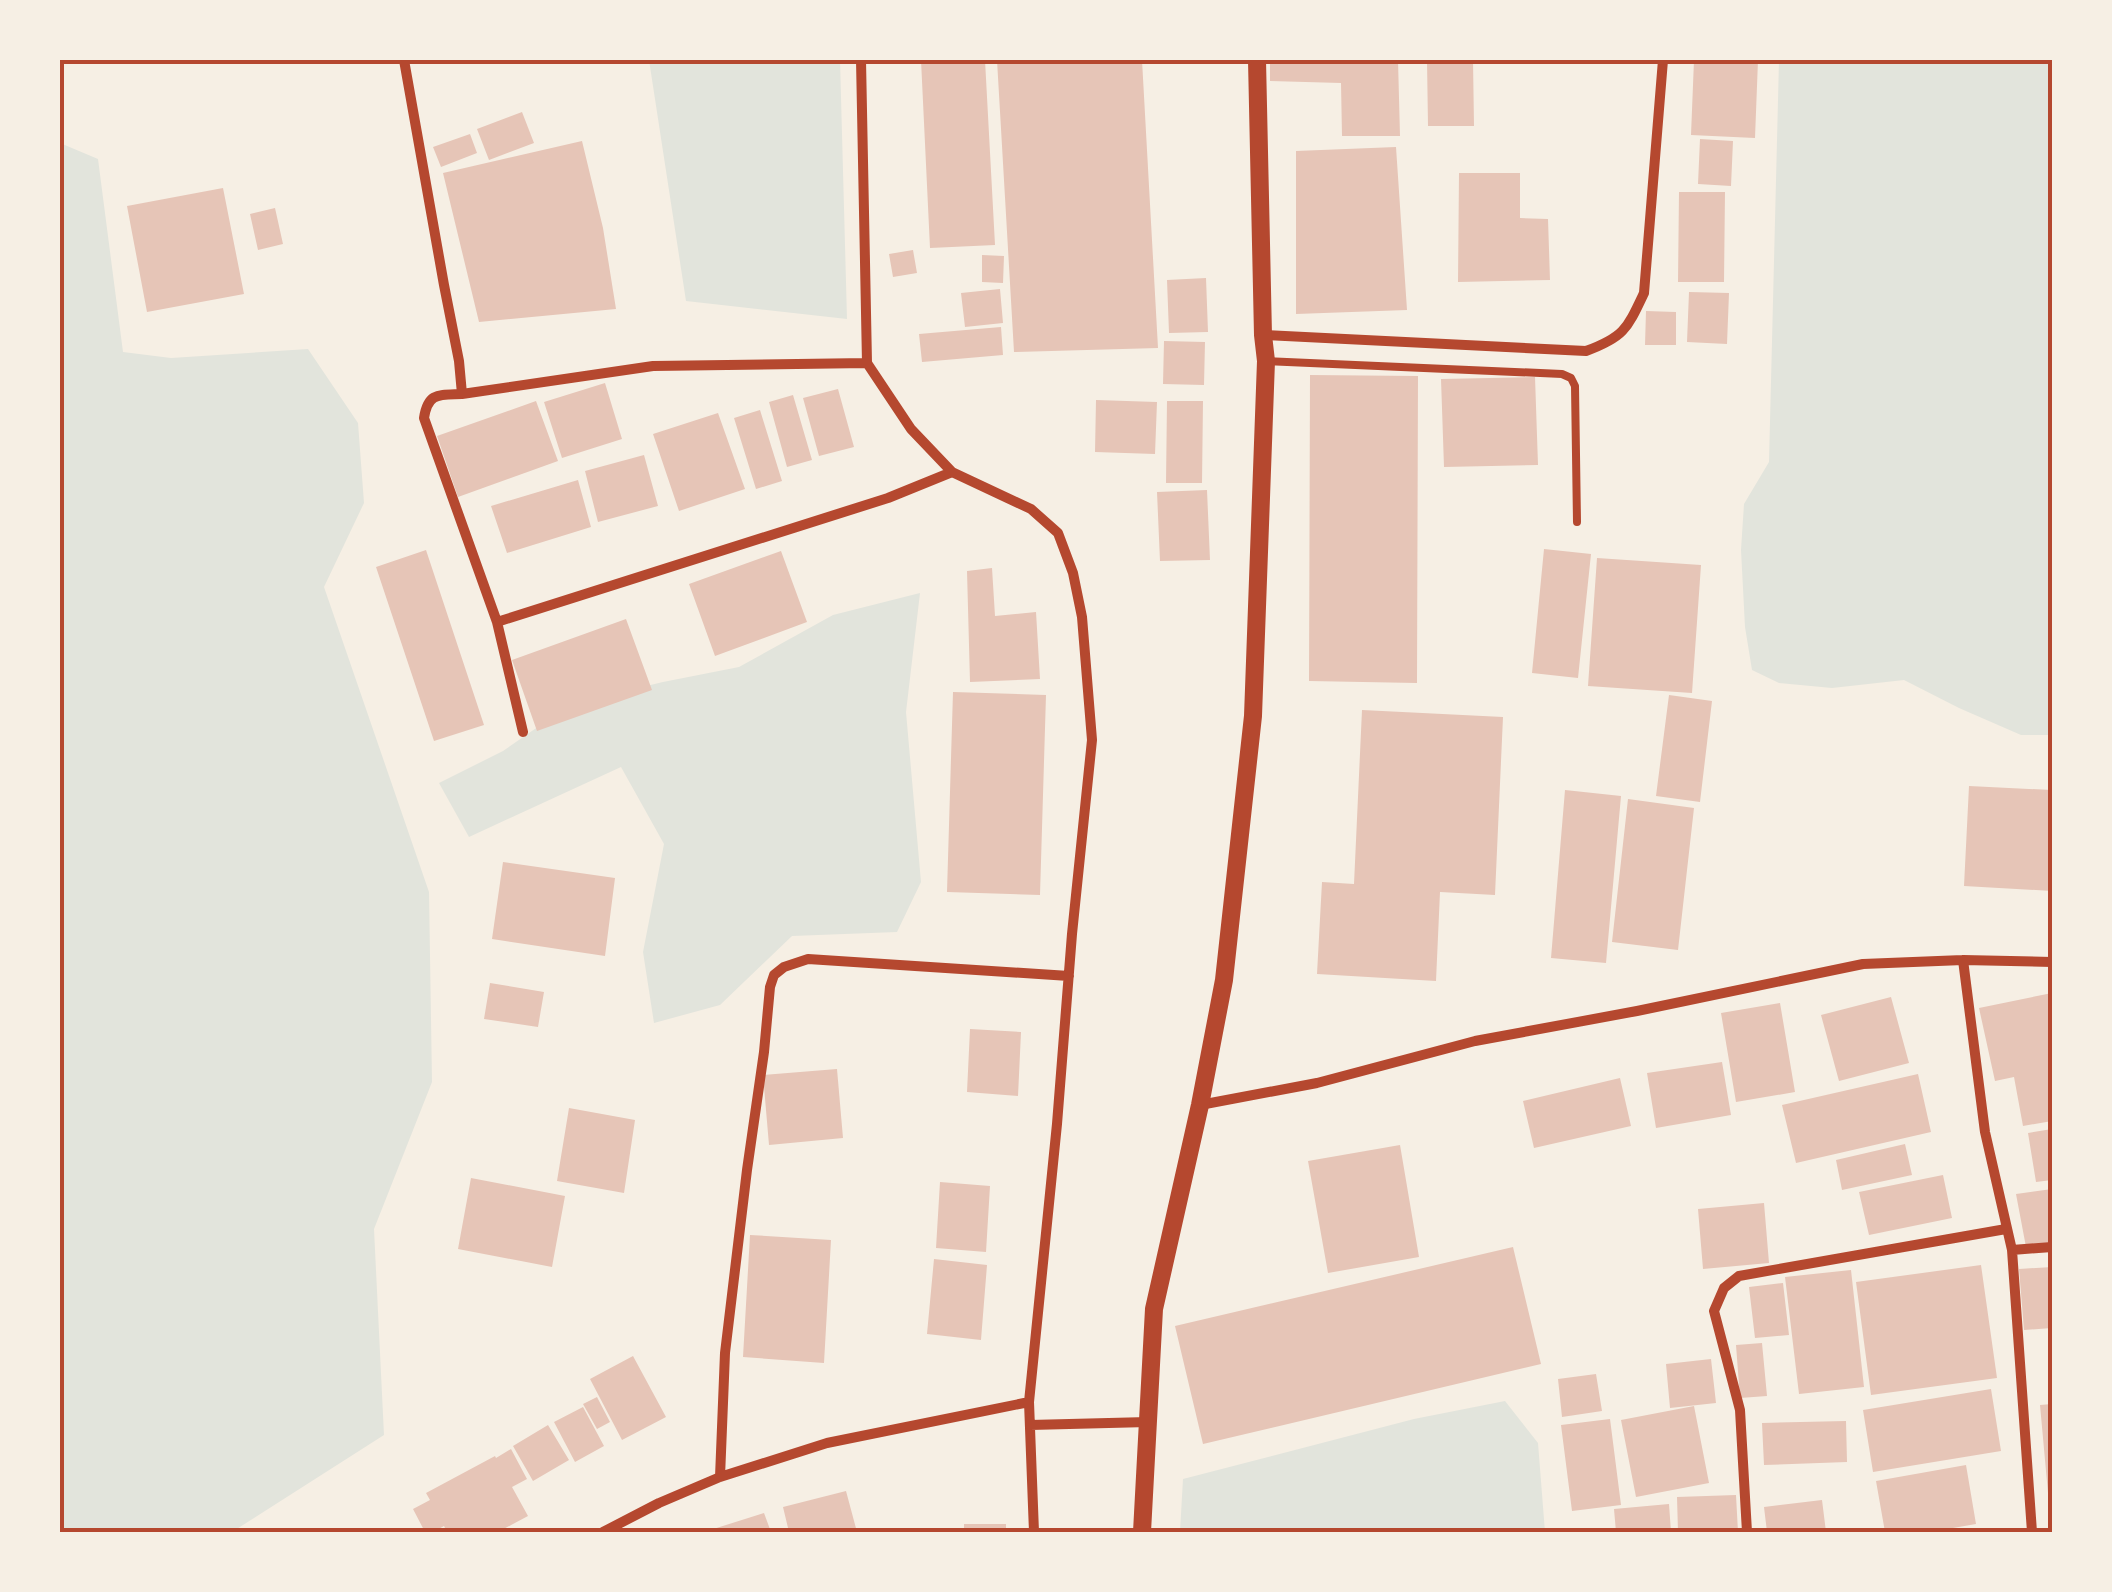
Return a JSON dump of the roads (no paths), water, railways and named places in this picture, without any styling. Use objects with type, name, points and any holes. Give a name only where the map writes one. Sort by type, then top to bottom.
[{"type":"street","points":[[404,60],[460,361],[462,394]]},
{"type":"street","points":[[861,60],[868,363],[911,429],[952,472],[1030,509],[1058,533],[1073,573],[1082,618],[1092,740],[1029,1402],[1034,1532]]},
{"type":"street","points":[[1142,1532],[1154,1309],[1224,980],[1253,716],[1266,361],[1257,60]]},
{"type":"street","points":[[1263,335],[1586,351],[1614,340],[1630,323],[1644,293],[1663,60]]},
{"type":"street","points":[[522,732],[497,622],[424,418],[431,399],[440,394],[652,366],[868,363]]},
{"type":"street","points":[[497,622],[888,498],[952,472]]},
{"type":"street","points":[[720,1477],[726,1353],[774,975],[808,959],[1069,976]]},
{"type":"street","points":[[1963,960],[1985,1132],[2012,1250],[2032,1532]]},
{"type":"street","points":[[1200,1105],[1317,1082],[1475,1041],[1863,964],[2052,962]]},
{"type":"street","points":[[1747,1532],[1740,1410],[1714,1311],[1724,1288],[1739,1276],[2006,1229]]},
{"type":"street","points":[[2012,1250],[2052,1247]]},
{"type":"street","points":[[603,1532],[659,1502],[720,1477],[827,1443],[1029,1402]]},
{"type":"street","points":[[1030,1425],[1148,1422]]},
{"type":"lane","points":[[1266,361],[1562,374],[1571,378],[1575,386],[1578,522]]}]
